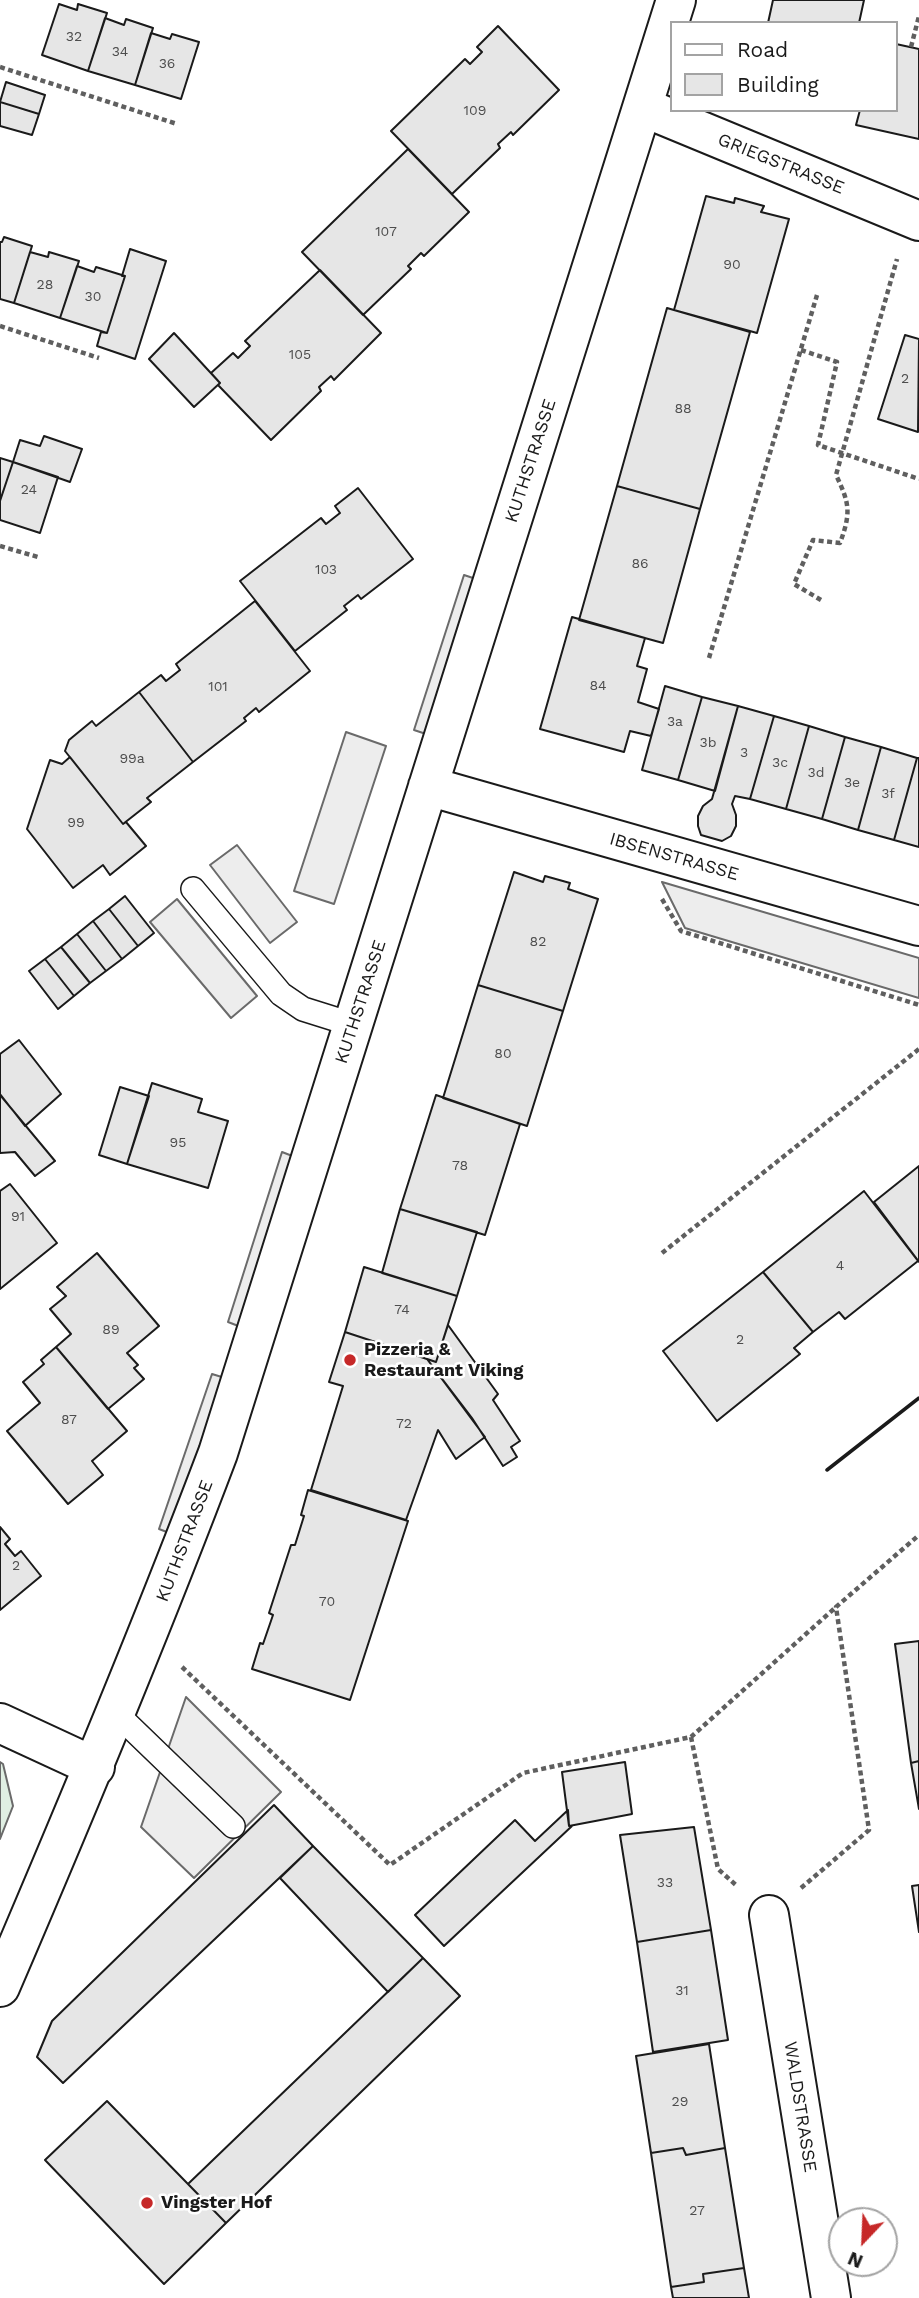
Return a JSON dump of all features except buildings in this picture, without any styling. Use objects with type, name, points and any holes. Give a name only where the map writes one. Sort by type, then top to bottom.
[{"type":"street","name":"KUTHSTRASSE","points":[[0,1987],[117,1714],[218,1453],[676,0]]},
{"type":"street","name":"GRIEGSTRASSE","points":[[643,107],[914,219]]},
{"type":"street","name":"IBSENSTRASSE","points":[[429,786],[919,926]]},
{"type":"street","points":[[0,1723],[95,1767]]},
{"type":"street","name":"WALDSTRASSE","points":[[769,1915],[831,2298]]},
{"type":"lane","points":[[193,889],[281,994],[303,1009],[354,1025]]},
{"type":"lane","points":[[117,1714],[233,1826]]},
{"type":"path","points":[[911,47],[919,16]]},
{"type":"path","points":[[0,67],[177,124]]},
{"type":"path","points":[[821,600],[794,584],[813,540],[840,543],[849,518],[845,494],[836,475],[914,219]]},
{"type":"path","points":[[709,658],[817,295]]},
{"type":"path","points":[[0,326],[99,358]]},
{"type":"path","points":[[801,350],[837,362],[818,445],[919,479]]},
{"type":"path","points":[[0,545],[38,557]]},
{"type":"path","points":[[630,844],[681,931],[919,1004]]},
{"type":"path","points":[[662,1253],[919,1049]]},
{"type":"path","points":[[149,1635],[390,1865],[523,1773],[691,1737],[919,1535]]},
{"type":"path","points":[[691,1737],[718,1869],[769,1915],[869,1830],[836,1607]]},
{"type":"green space","points":[[0,1762],[3,1764],[13,1806],[0,1839]]},
{"type":"shaded area","points":[[464,575],[479,580],[429,735],[414,730]]},
{"type":"shaded area","points":[[346,732],[386,746],[334,904],[294,891]]},
{"type":"shaded area","points":[[237,845],[297,922],[270,943],[210,865]]},
{"type":"shaded area","points":[[662,882],[919,958],[919,998],[685,928]]},
{"type":"shaded area","points":[[177,899],[257,996],[231,1018],[150,922]]},
{"type":"shaded area","points":[[282,1152],[295,1157],[241,1327],[228,1322]]},
{"type":"shaded area","points":[[212,1374],[225,1378],[172,1534],[159,1529]]},
{"type":"shaded area","points":[[186,1697],[281,1792],[194,1878],[141,1827]]},
{"type":"wall","points":[[827,1470],[919,1398]]},
{"type":"place","name":"Pizzeria & Restaurant Viking","points":[[350,1360]]},
{"type":"place","name":"Vingster Hof","points":[[147,2203]]}]
